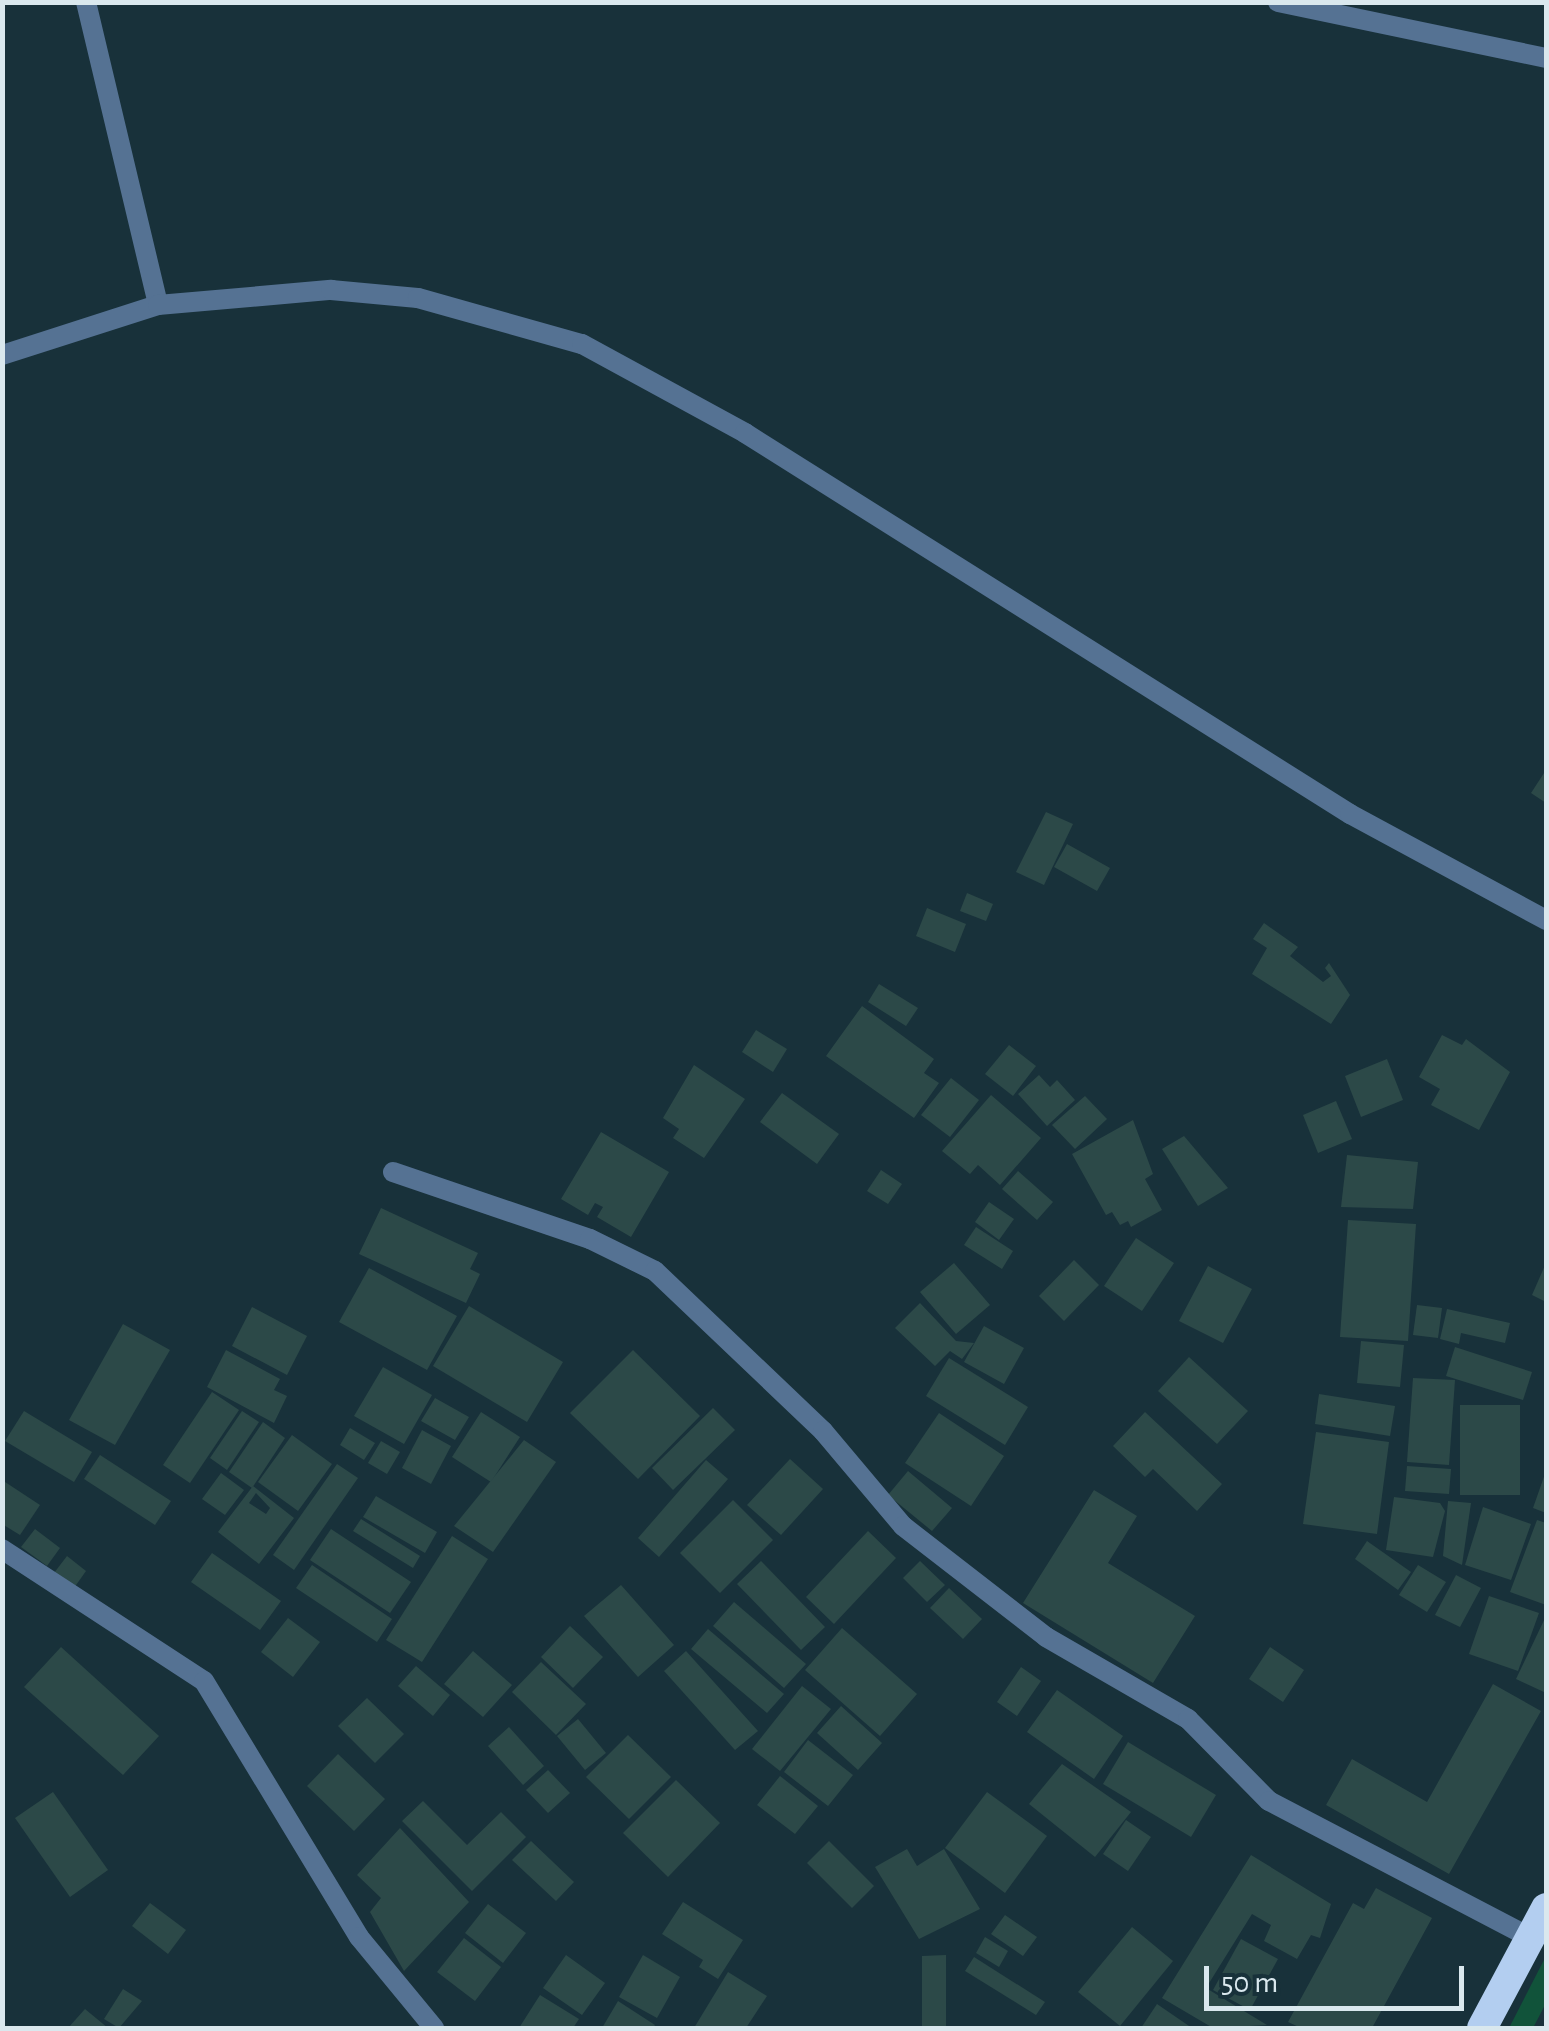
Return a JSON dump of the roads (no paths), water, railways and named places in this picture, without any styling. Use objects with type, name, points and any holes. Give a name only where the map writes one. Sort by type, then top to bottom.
[{"type":"highway","points":[[1482,2028],[1546,1908]]},
{"type":"street","points":[[86,2],[158,305]]},
{"type":"street","points":[[1278,2],[1546,58]]},
{"type":"street","points":[[2,355],[158,305],[253,292],[400,297],[497,316],[582,344],[745,433],[1350,814],[1546,920]]},
{"type":"street","points":[[393,1172],[590,1239],[655,1271],[823,1430],[903,1526],[1046,1637],[1188,1718],[1269,1801],[1531,1938]]},
{"type":"street","points":[[2,1549],[204,1681],[359,1938],[434,2028]]}]
